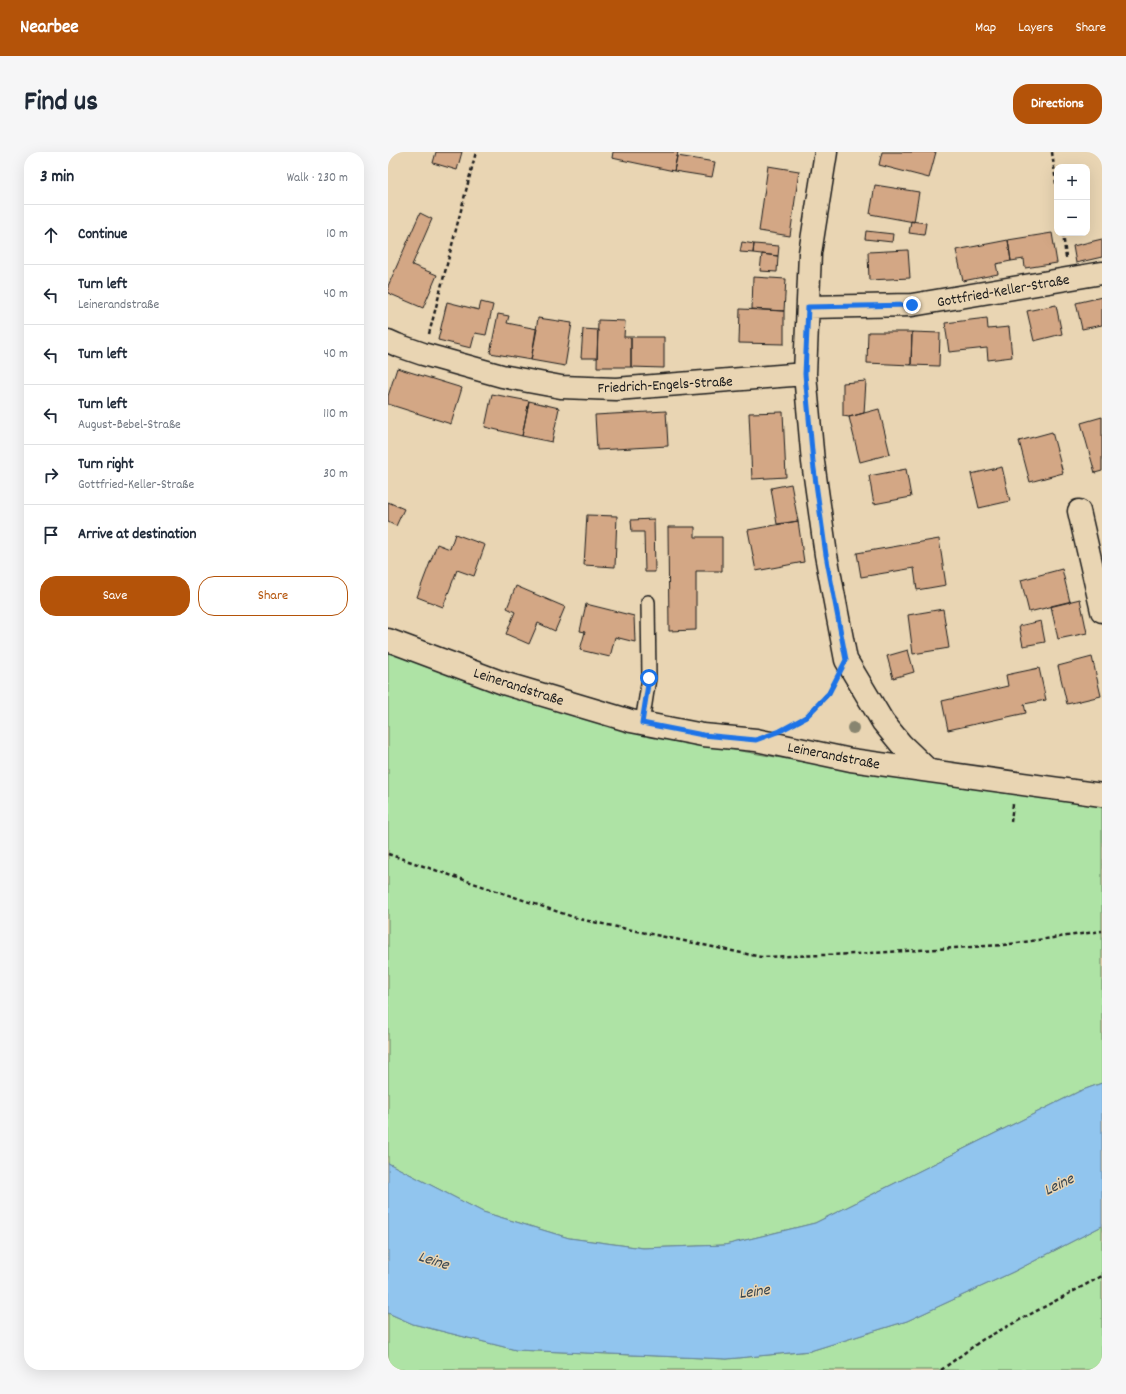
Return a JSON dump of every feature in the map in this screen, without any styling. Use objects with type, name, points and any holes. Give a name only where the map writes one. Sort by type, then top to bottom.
[{"type":"street","points":[[826,152],[810,253],[805,374],[813,462],[826,555],[846,660],[883,722],[901,744],[929,771]]},
{"type":"street","name":"Gottfried-Keller-Straße","points":[[808,307],[912,305],[1102,273]]},
{"type":"street","name":"Friedrich-Engels-Straße","points":[[388,341],[424,354],[502,376],[561,387],[616,389],[805,374]]},
{"type":"street","points":[[1079,511],[1102,611]]},
{"type":"street","name":"Leinerandstraße","points":[[388,640],[502,683],[631,721],[703,735],[756,740],[851,760],[1102,795]]},
{"type":"lane","points":[[642,723],[649,678],[648,602]]},
{"type":"path","points":[[424,354],[476,152]]},
{"type":"path","points":[[1052,152],[1054,168]]},
{"type":"path","points":[[787,728],[806,717],[829,693],[846,660]]},
{"type":"path","points":[[388,854],[579,919],[761,957],[855,954],[1003,945],[1102,931]]},
{"type":"path","points":[[941,1370],[982,1340],[1102,1276]]},
{"type":"green space","points":[[388,650],[701,744],[827,766],[1023,792],[1102,807],[1102,1083],[1080,1091],[815,1223],[725,1245],[643,1248],[569,1238],[483,1212],[388,1163]]},
{"type":"green space","points":[[1102,1226],[1102,1370],[388,1370],[388,1313],[413,1324],[516,1350],[727,1359],[810,1351],[907,1321],[1013,1272]]},
{"type":"water","name":"Leine","points":[[1102,1083],[1102,1226],[1013,1272],[907,1321],[810,1351],[727,1359],[516,1350],[413,1324],[388,1313],[388,1163],[483,1212],[569,1238],[643,1248],[725,1245],[815,1223],[1080,1091]]},
{"type":"building","points":[[436,152],[462,152],[457,170],[433,163]]},
{"type":"building","points":[[613,152],[678,152],[674,171],[612,158]]},
{"type":"building","points":[[882,152],[936,152],[929,178],[879,165]]},
{"type":"building","points":[[677,156],[715,162],[712,177],[674,171]]},
{"type":"building","points":[[768,166],[799,171],[790,236],[759,231]]},
{"type":"building","points":[[875,185],[919,192],[914,222],[870,214]]},
{"type":"building","points":[[420,213],[432,219],[412,265],[437,275],[423,308],[388,293],[388,286]]},
{"type":"building","points":[[911,221],[926,223],[924,235],[909,233]]},
{"type":"building","points":[[866,231],[893,234],[892,242],[865,239]]},
{"type":"building","points":[[1052,233],[1057,263],[1025,268],[1024,259],[1011,261],[1008,240]]},
{"type":"building","points":[[1102,239],[1102,257],[1076,263],[1073,246]]},
{"type":"building","points":[[1008,240],[1011,261],[996,264],[998,274],[963,281],[956,250]]},
{"type":"building","points":[[742,242],[754,244],[753,253],[740,252]]},
{"type":"building","points":[[754,244],[779,246],[778,256],[753,253]]},
{"type":"building","points":[[908,250],[910,278],[869,280],[868,252]]},
{"type":"building","points":[[762,254],[778,256],[777,272],[760,271]]},
{"type":"building","points":[[753,277],[786,279],[784,311],[752,309]]},
{"type":"building","points":[[1102,297],[1102,325],[1082,329],[1076,303]]},
{"type":"building","points":[[447,302],[479,310],[481,302],[493,305],[486,335],[475,333],[471,348],[438,340]]},
{"type":"building","points":[[1056,305],[1062,334],[1034,341],[1027,311]]},
{"type":"building","points":[[740,309],[784,311],[784,344],[739,343]]},
{"type":"building","points":[[498,314],[509,316],[507,323],[537,329],[531,360],[490,353]]},
{"type":"building","points":[[538,318],[572,323],[565,366],[531,360]]},
{"type":"building","points":[[987,318],[988,329],[1009,327],[1012,357],[988,360],[987,348],[949,352],[945,323]]},
{"type":"building","points":[[598,320],[625,321],[624,337],[631,337],[631,367],[597,367]]},
{"type":"building","points":[[583,329],[598,330],[597,358],[581,358]]},
{"type":"building","points":[[868,332],[912,332],[911,365],[867,363]]},
{"type":"building","points":[[912,332],[940,333],[939,366],[911,365]]},
{"type":"building","points":[[631,337],[664,337],[664,368],[631,367]]},
{"type":"building","points":[[397,368],[462,388],[451,424],[388,404],[388,396]]},
{"type":"building","points":[[866,381],[864,413],[849,417],[843,416],[843,383]]},
{"type":"building","points":[[492,394],[529,401],[522,436],[485,427]]},
{"type":"building","points":[[529,401],[559,408],[552,442],[522,436]]},
{"type":"building","points":[[879,409],[890,454],[860,462],[849,417]]},
{"type":"building","points":[[666,411],[668,446],[597,450],[595,415]]},
{"type":"building","points":[[783,412],[786,477],[752,479],[749,413]]},
{"type":"building","points":[[1102,417],[1102,471],[1095,473],[1081,423]]},
{"type":"building","points":[[1052,432],[1063,473],[1030,482],[1019,441]]},
{"type":"building","points":[[1002,467],[1010,501],[979,508],[971,474]]},
{"type":"building","points":[[906,469],[911,497],[874,504],[869,476]]},
{"type":"building","points":[[791,484],[798,521],[777,524],[771,488]]},
{"type":"building","points":[[388,502],[404,509],[396,526],[388,522]]},
{"type":"building","points":[[587,515],[617,516],[615,567],[584,565]]},
{"type":"building","points":[[654,519],[655,572],[645,572],[644,532],[632,532],[631,520]]},
{"type":"building","points":[[798,521],[804,562],[756,571],[748,530]]},
{"type":"building","points":[[668,527],[695,527],[695,537],[722,537],[722,571],[696,571],[696,630],[669,631]]},
{"type":"building","points":[[455,534],[485,545],[474,576],[457,570],[443,607],[417,597],[437,544],[450,549]]},
{"type":"building","points":[[939,539],[946,585],[917,590],[914,568],[861,577],[857,553]]},
{"type":"building","points":[[1062,569],[1070,602],[1029,612],[1021,580]]},
{"type":"building","points":[[516,586],[565,607],[555,631],[538,623],[529,644],[506,634],[515,612],[507,608]]},
{"type":"building","points":[[1080,599],[1087,633],[1058,639],[1051,606]]},
{"type":"building","points":[[586,604],[634,616],[635,642],[615,637],[610,657],[580,650],[585,632],[580,631]]},
{"type":"building","points":[[943,609],[949,648],[913,654],[908,615]]},
{"type":"building","points":[[1041,621],[1045,642],[1023,646],[1019,626]]},
{"type":"building","points":[[908,650],[914,672],[893,678],[887,656]]},
{"type":"building","points":[[1092,657],[1101,696],[1067,704],[1058,666]]},
{"type":"building","points":[[1039,668],[1046,700],[1024,704],[1026,713],[948,730],[942,701],[1008,686],[1006,675]]},
{"type":"route","points":[[649,678],[642,723],[703,735],[756,740],[780,731],[806,717],[829,693],[846,660],[826,555],[813,462],[805,374],[808,307],[912,305]]}]
